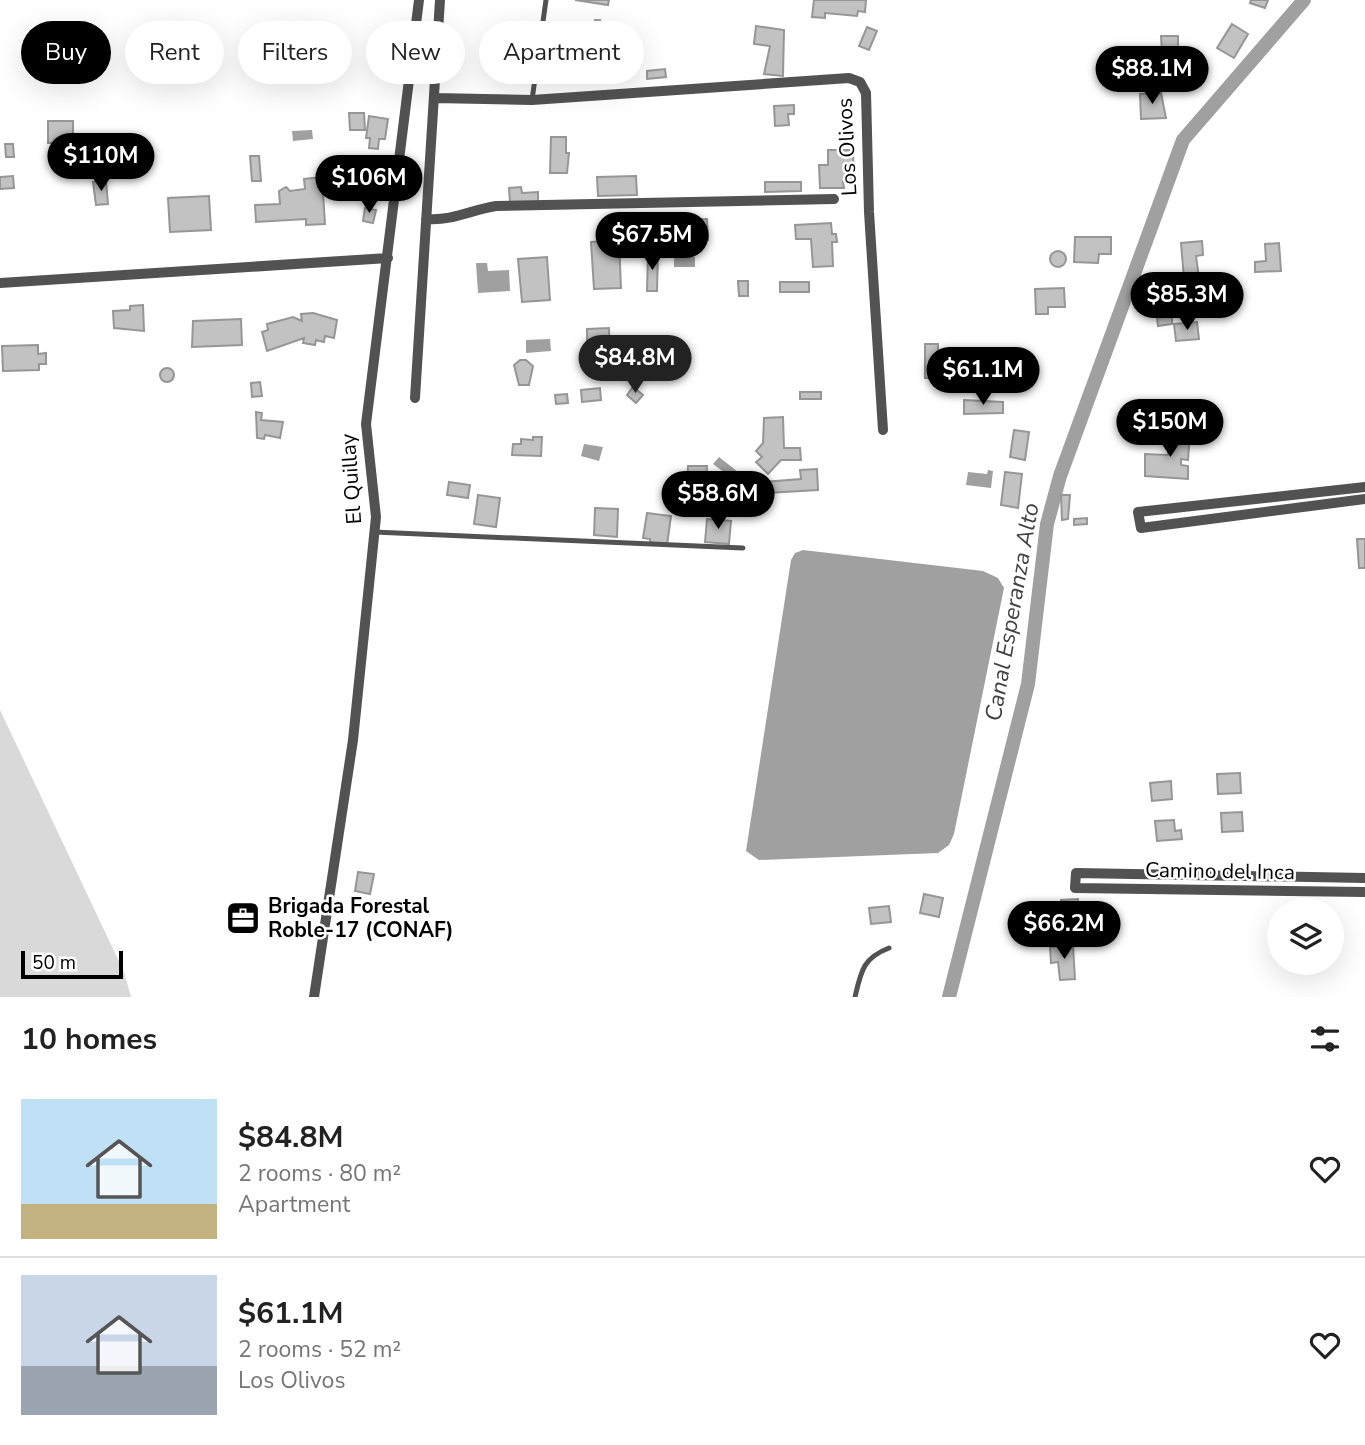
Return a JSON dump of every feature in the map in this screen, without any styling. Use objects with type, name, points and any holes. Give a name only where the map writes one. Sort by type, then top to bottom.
[{"type":"street","name":"El Quillay","points":[[314,997],[353,740],[376,501],[368,465],[366,424],[419,0]]},
{"type":"street","points":[[415,398],[440,0]]},
{"type":"street","name":"Los Olivos","points":[[434,98],[532,100],[849,78],[860,82],[866,93],[869,212],[883,430]]},
{"type":"street","points":[[426,219],[449,221],[476,209],[496,206],[834,199]]},
{"type":"street","points":[[0,283],[388,258]]},
{"type":"street","points":[[1365,487],[1138,512],[1141,528],[1365,499]]},
{"type":"street","name":"Camino del Inca","points":[[1365,878],[1076,873],[1075,888],[1365,892]]},
{"type":"lane","points":[[532,100],[546,0]]},
{"type":"lane","points":[[374,532],[743,548]]},
{"type":"lane","points":[[855,997],[862,966],[875,954],[889,948]]},
{"type":"shaded area","points":[[312,130],[313,139],[293,141],[292,131]]},
{"type":"shaded area","points":[[674,257],[695,257],[695,267],[674,267]]},
{"type":"shaded area","points":[[476,263],[487,263],[488,271],[509,270],[510,291],[478,293]]},
{"type":"shaded area","points":[[550,339],[551,351],[526,353],[526,340]]},
{"type":"shaded area","points":[[584,444],[603,447],[599,461],[581,456]]},
{"type":"shaded area","points":[[719,457],[742,475],[737,482],[713,464]]},
{"type":"shaded area","points":[[988,470],[993,471],[991,488],[966,485],[968,472],[987,474]]},
{"type":"shaded area","points":[[803,550],[983,571],[998,578],[1004,588],[954,834],[949,845],[938,853],[759,860],[746,851],[791,560],[795,553]]},
{"type":"shaded area","points":[[0,710],[124,972],[131,997],[0,997]]},
{"type":"building","points":[[575,0],[609,0],[608,5]]},
{"type":"building","points":[[814,0],[866,0],[865,12],[858,11],[857,16],[825,13],[825,18],[812,17]]},
{"type":"building","points":[[1251,0],[1268,0],[1265,8],[1250,3]]},
{"type":"building","points":[[1232,24],[1248,34],[1234,58],[1217,48]]},
{"type":"building","points":[[756,26],[784,30],[783,76],[764,74],[770,46],[754,44]]},
{"type":"building","points":[[867,27],[877,31],[869,50],[859,46]]},
{"type":"building","points":[[1161,36],[1178,36],[1178,52],[1162,52]]},
{"type":"building","points":[[665,69],[666,77],[647,79],[647,71]]},
{"type":"building","points":[[1161,93],[1166,118],[1141,119],[1140,94]]},
{"type":"building","points":[[794,105],[794,114],[788,114],[789,125],[775,126],[774,106]]},
{"type":"building","points":[[349,113],[364,113],[365,130],[350,130]]},
{"type":"building","points":[[369,116],[388,119],[385,139],[379,139],[378,149],[369,148],[370,138],[366,138]]},
{"type":"building","points":[[48,121],[73,121],[73,143],[48,143]]},
{"type":"building","points":[[551,137],[566,137],[566,153],[569,153],[567,173],[550,173]]},
{"type":"building","points":[[5,144],[13,144],[14,157],[6,157]]},
{"type":"building","points":[[828,150],[853,150],[854,182],[843,182],[844,188],[820,188],[819,165],[828,165]]},
{"type":"building","points":[[250,156],[259,156],[261,181],[252,181]]},
{"type":"building","points":[[342,162],[344,181],[324,183],[322,164]]},
{"type":"building","points":[[13,176],[14,188],[0,189],[0,177]]},
{"type":"building","points":[[636,176],[637,195],[598,196],[597,177]]},
{"type":"building","points":[[322,177],[325,224],[306,225],[306,219],[256,222],[255,205],[280,204],[279,191],[286,187],[290,191],[305,189],[304,179]]},
{"type":"building","points":[[106,181],[108,204],[96,205],[93,182]]},
{"type":"building","points":[[765,182],[801,182],[801,191],[765,192]]},
{"type":"building","points":[[521,187],[522,193],[538,192],[538,202],[510,203],[509,188]]},
{"type":"building","points":[[209,196],[211,230],[170,232],[168,198]]},
{"type":"building","points":[[365,208],[376,210],[373,223],[363,221]]},
{"type":"building","points":[[707,219],[708,240],[688,241],[689,248],[668,250],[666,221]]},
{"type":"building","points":[[831,223],[832,234],[836,234],[837,242],[832,242],[833,266],[813,267],[811,239],[796,239],[795,225]]},
{"type":"building","points":[[1075,237],[1111,237],[1111,254],[1099,254],[1098,263],[1074,262]]},
{"type":"building","points":[[619,240],[621,288],[594,289],[591,242]]},
{"type":"building","points":[[1202,241],[1203,255],[1196,256],[1199,278],[1184,279],[1181,243]]},
{"type":"building","points":[[1279,243],[1281,271],[1255,272],[1255,262],[1266,261],[1265,244]]},
{"type":"building","points":[[1058,251],[1064,253],[1064,265],[1058,267],[1052,265],[1050,259],[1052,253]]},
{"type":"building","points":[[648,253],[658,253],[657,291],[647,291]]},
{"type":"building","points":[[547,257],[550,300],[522,302],[518,259]]},
{"type":"building","points":[[738,281],[748,281],[748,296],[739,296]]},
{"type":"building","points":[[780,282],[809,282],[809,292],[780,292]]},
{"type":"building","points":[[1064,288],[1065,307],[1048,307],[1048,314],[1036,314],[1035,289]]},
{"type":"building","points":[[143,305],[144,331],[114,328],[113,311],[130,310],[130,306]]},
{"type":"building","points":[[313,313],[337,320],[334,338],[325,336],[324,342],[316,340],[315,345],[303,343],[304,338],[267,351],[262,332],[268,330],[267,324],[293,317],[302,321],[301,314]]},
{"type":"building","points":[[1172,316],[1172,324],[1158,326],[1157,318]]},
{"type":"building","points":[[241,319],[242,345],[192,347],[193,321]]},
{"type":"building","points":[[1197,322],[1199,339],[1176,341],[1174,324]]},
{"type":"building","points":[[609,328],[610,363],[587,363],[587,329]]},
{"type":"building","points":[[925,344],[938,344],[938,355],[949,354],[949,378],[925,378]]},
{"type":"building","points":[[38,345],[38,354],[46,353],[46,364],[39,364],[39,370],[3,371],[2,346]]},
{"type":"building","points":[[520,360],[526,360],[533,366],[529,385],[519,385],[514,365]]},
{"type":"building","points":[[164,368],[170,368],[174,375],[170,382],[164,382],[160,378],[160,372]]},
{"type":"building","points":[[260,382],[262,396],[252,397],[251,383]]},
{"type":"building","points":[[633,387],[643,395],[636,403],[627,395]]},
{"type":"building","points":[[600,388],[601,400],[582,402],[581,390]]},
{"type":"building","points":[[800,392],[821,392],[821,399],[800,399]]},
{"type":"building","points":[[567,394],[568,403],[556,404],[555,395]]},
{"type":"building","points":[[964,400],[1003,402],[1003,413],[964,414]]},
{"type":"building","points":[[256,412],[262,413],[261,420],[283,422],[280,438],[265,435],[264,439],[257,438]]},
{"type":"building","points":[[783,417],[784,448],[800,448],[801,460],[781,460],[768,474],[756,462],[762,457],[756,451],[763,443],[764,418]]},
{"type":"building","points":[[1014,430],[1029,432],[1025,460],[1010,457]]},
{"type":"building","points":[[1176,431],[1190,432],[1188,460],[1181,459],[1181,465],[1188,466],[1188,479],[1145,476],[1145,454],[1168,455],[1169,437],[1176,437]]},
{"type":"building","points":[[533,437],[542,437],[541,456],[512,455],[513,444],[521,444],[521,439],[533,440]]},
{"type":"building","points":[[688,466],[707,466],[706,484],[687,483]]},
{"type":"building","points":[[817,469],[818,490],[748,494],[747,483],[801,479],[800,470]]},
{"type":"building","points":[[1005,472],[1022,474],[1018,508],[1001,505]]},
{"type":"building","points":[[449,482],[470,485],[468,498],[447,495]]},
{"type":"building","points":[[709,486],[726,486],[726,495],[709,495]]},
{"type":"building","points":[[478,495],[500,498],[496,527],[474,524]]},
{"type":"building","points":[[1061,495],[1070,495],[1068,519],[1062,520]]},
{"type":"building","points":[[595,508],[618,509],[617,537],[594,535]]},
{"type":"building","points":[[647,513],[671,516],[667,545],[643,538]]},
{"type":"building","points":[[1087,518],[1087,524],[1074,525],[1074,519]]},
{"type":"building","points":[[707,519],[731,521],[729,544],[705,542]]},
{"type":"building","points":[[1357,539],[1365,539],[1365,568],[1359,568]]},
{"type":"building","points":[[1240,773],[1241,793],[1218,794],[1217,774]]},
{"type":"building","points":[[1171,781],[1172,799],[1152,801],[1150,783]]},
{"type":"building","points":[[1242,812],[1243,831],[1222,832],[1221,813]]},
{"type":"building","points":[[1174,820],[1175,831],[1181,830],[1182,839],[1157,841],[1155,821]]},
{"type":"building","points":[[358,872],[374,874],[370,894],[355,891]]},
{"type":"building","points":[[924,894],[943,898],[939,917],[920,913]]},
{"type":"building","points":[[1078,899],[1080,945],[1063,946],[1061,900]]},
{"type":"building","points":[[889,906],[891,922],[871,924],[869,908]]},
{"type":"building","points":[[1073,946],[1075,979],[1060,980],[1058,962],[1051,963],[1050,947]]},
{"type":"waterway","name":"Canal Esperanza Alto","points":[[949,997],[1028,684],[1047,524],[1060,476],[1183,140],[1304,0]]},
{"type":"place","name":"Brigada Forestal Roble-17 (CONAF)","points":[[243,918]]}]
